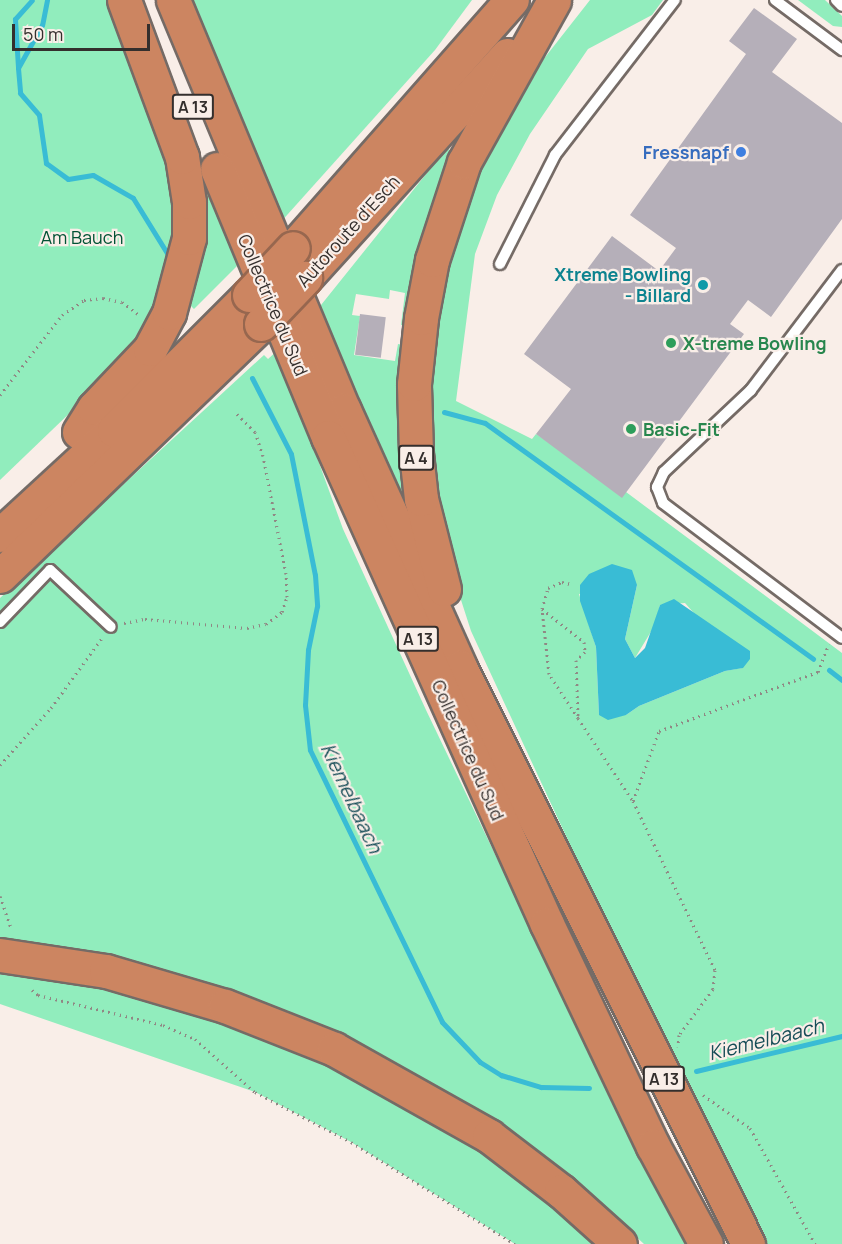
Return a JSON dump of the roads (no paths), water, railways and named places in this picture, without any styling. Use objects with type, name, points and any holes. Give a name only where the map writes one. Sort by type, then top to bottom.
[{"type":"highway","name":"A 4","points":[[79,432],[94,408],[150,349],[169,313],[189,238],[189,202],[182,157],[124,0]]},
{"type":"highway","name":"Collectrice du Sud","points":[[151,0],[235,214],[328,437],[547,924],[653,1146],[706,1244]]},
{"type":"highway","name":"A 4","points":[[173,0],[344,410],[460,667],[581,914]]},
{"type":"highway","name":"A 4","points":[[289,238],[440,58],[484,0]]},
{"type":"highway","name":"Autoroute d'Esch","points":[[0,576],[39,560],[251,298],[289,238],[512,0]]},
{"type":"highway","name":"A 4","points":[[554,0],[464,162],[432,260],[414,384],[416,453],[430,542],[447,601],[470,662],[581,914]]},
{"type":"highway","name":"Autoroute d'Esch","points":[[0,535],[114,430],[251,298],[306,278],[554,0]]},
{"type":"highway","name":"A 4","points":[[0,504],[79,432],[251,298]]},
{"type":"highway","name":"A 13","points":[[581,914],[748,1244]]},
{"type":"highway","points":[[6,942],[225,1006],[334,1049],[489,1136],[561,1191],[620,1244]]},
{"type":"lane","points":[[500,264],[555,155],[675,0]]},
{"type":"lane","points":[[775,0],[842,50]]},
{"type":"lane","points":[[836,0],[842,6]]},
{"type":"lane","points":[[838,635],[663,503],[657,487],[664,472],[751,390],[842,270]]},
{"type":"lane","points":[[0,622],[39,560],[111,627]]},
{"type":"water","points":[[612,564],[632,570],[637,585],[625,639],[635,658],[645,648],[660,605],[674,599],[750,651],[750,659],[743,668],[725,671],[639,706],[626,715],[608,720],[599,715],[596,647],[580,601],[580,585],[589,574]]},
{"type":"waterway","points":[[18,67],[15,19],[32,0]]},
{"type":"waterway","name":"Kiemelbaach","points":[[47,0],[42,25],[18,68],[20,93],[39,115],[46,163],[68,179],[93,175],[133,198],[170,258]]},
{"type":"waterway","name":"Kiemelbaach","points":[[252,378],[291,454],[315,575],[317,606],[308,650],[305,705],[310,750],[442,1022],[480,1062],[501,1075],[541,1087],[589,1088]]},
{"type":"waterway","name":"Kiemelbaach","points":[[444,412],[485,423],[813,659]]},
{"type":"waterway","name":"Kiemelbaach","points":[[829,670],[842,680]]},
{"type":"waterway","name":"Kiemelbaach","points":[[696,1071],[842,1036]]},
{"type":"place","name":"Fressnapf","points":[[741,152]]},
{"type":"place","name":"Xtreme Bowling - Billard","points":[[703,285]]},
{"type":"place","name":"X-treme Bowling","points":[[671,343]]},
{"type":"place","name":"Basic-Fit","points":[[631,429]]},
{"type":"park label","name":"Am Bauch","points":[[82,237]]}]
